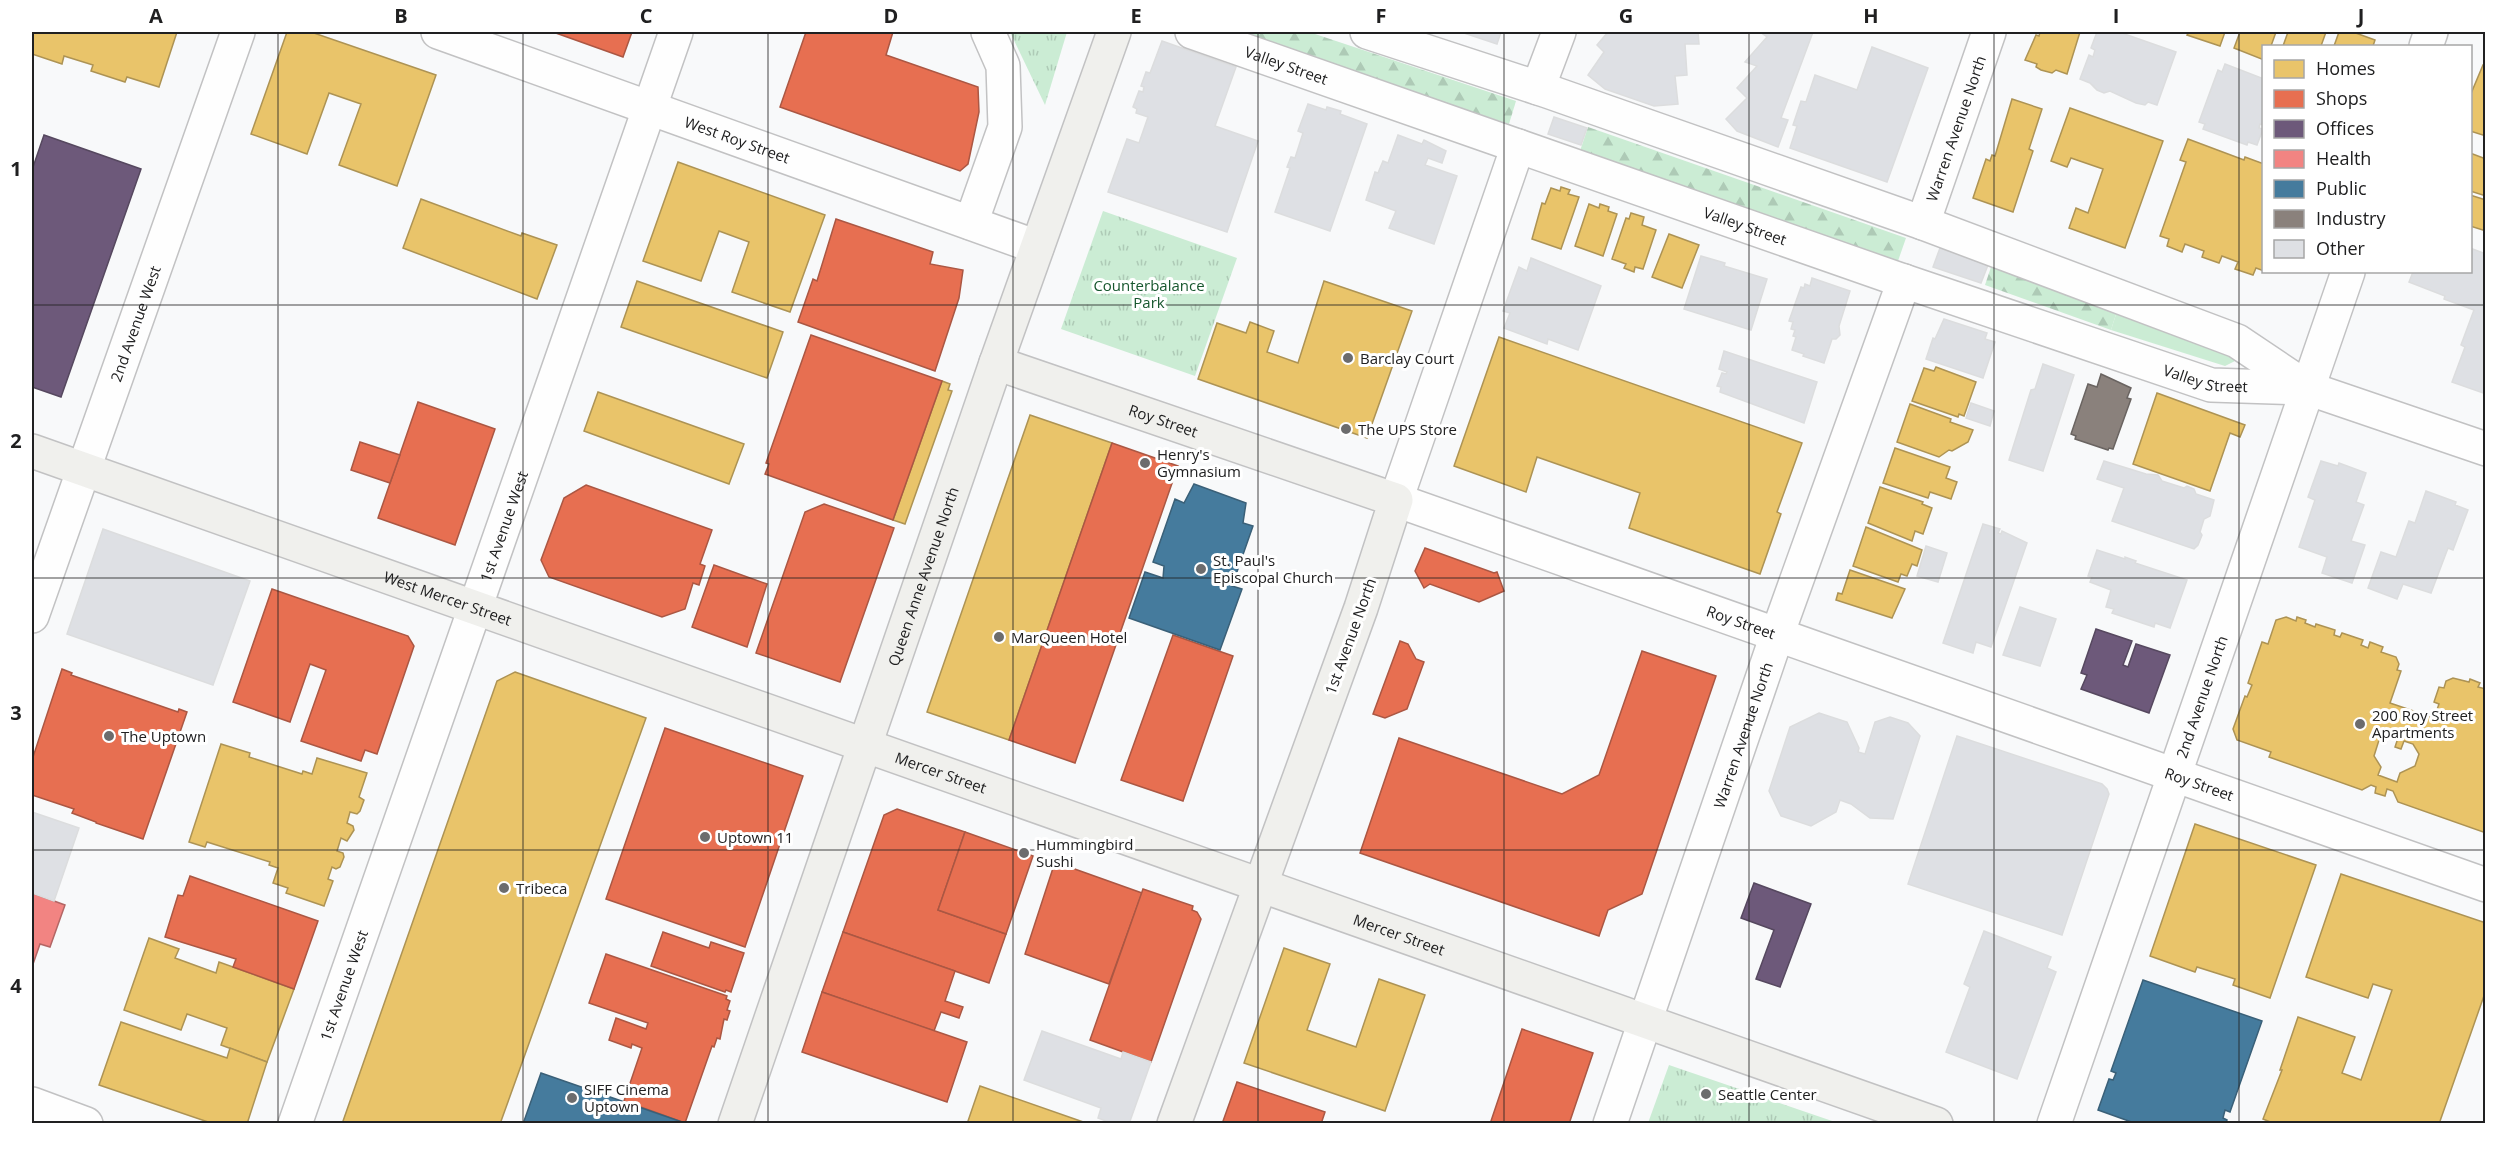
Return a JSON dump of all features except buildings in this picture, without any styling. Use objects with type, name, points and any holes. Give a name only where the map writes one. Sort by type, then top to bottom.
[{"type":"main road","name":"Queen Anne Avenue North","points":[[735,1124],[996,363],[1114,32]]},
{"type":"main road","name":"Roy Street","points":[[996,363],[1396,500]]},
{"type":"main road","name":"West Mercer Street","points":[[32,451],[864,746]]},
{"type":"main road","name":"1st Avenue North","points":[[1174,1124],[1357,618],[1396,500]]},
{"type":"main road","name":"Mercer Street","points":[[864,746],[1936,1124]]},
{"type":"street","name":"2nd Avenue West","points":[[32,616],[238,32]]},
{"type":"street","name":"West Roy Street","points":[[438,32],[1037,247]]},
{"type":"street","name":"1st Avenue West","points":[[295,1124],[676,32]]},
{"type":"street","points":[[971,223],[1005,127],[1003,66],[988,32]]},
{"type":"street","name":"Valley Street","points":[[1192,32],[1904,281],[2211,385],[2307,388]]},
{"type":"street","name":"Valley Street","points":[[1367,32],[1538,88],[1923,223],[2237,341],[2307,388],[2486,449]]},
{"type":"street","points":[[1538,88],[1559,32]]},
{"type":"street","name":"Warren Avenue North","points":[[1923,223],[1989,32]]},
{"type":"street","name":"1st Avenue North","points":[[1396,500],[1518,146]]},
{"type":"street","name":"2nd Avenue North","points":[[2054,1124],[2348,273]]},
{"type":"street","name":"Warren Avenue North","points":[[1610,1124],[1777,635],[1904,281]]},
{"type":"street","name":"Roy Street","points":[[1396,500],[2486,885]]},
{"type":"street","points":[[32,1104],[86,1124]]},
{"type":"green space","points":[[1010,32],[1067,32],[1045,105]]},
{"type":"green space","points":[[1234,32],[1309,32],[1516,101],[1509,124]]},
{"type":"green space","points":[[1588,127],[1906,238],[1898,261],[1580,151]]},
{"type":"green space","name":"Counterbalance Park","points":[[1103,211],[1237,258],[1195,376],[1061,329]]},
{"type":"green space","points":[[1991,267],[2117,311],[2111,330],[1985,285]]},
{"type":"green space","points":[[2117,311],[2220,348],[2235,361],[2225,366],[2111,330]]},
{"type":"green space","name":"Seattle Center","points":[[1669,1065],[1838,1123],[1648,1123]]},
{"type":"place","name":"Barclay Court","points":[[1348,358]]},
{"type":"place","name":"The UPS Store","points":[[1346,429]]},
{"type":"place","name":"Henry's Gymnasium","points":[[1145,463]]},
{"type":"place","name":"St. Paul's Episcopal Church","points":[[1201,569]]},
{"type":"place","name":"MarQueen Hotel","points":[[999,637]]},
{"type":"place","name":"200 Roy Street Apartments","points":[[2360,724]]},
{"type":"place","name":"The Uptown","points":[[109,736]]},
{"type":"place","name":"Uptown 11","points":[[705,837]]},
{"type":"place","name":"Hummingbird Sushi","points":[[1024,853]]},
{"type":"place","name":"Tribeca","points":[[504,888]]},
{"type":"place","name":"Seattle Center","points":[[1706,1094]]},
{"type":"place","name":"SIFF Cinema Uptown","points":[[572,1098]]}]
